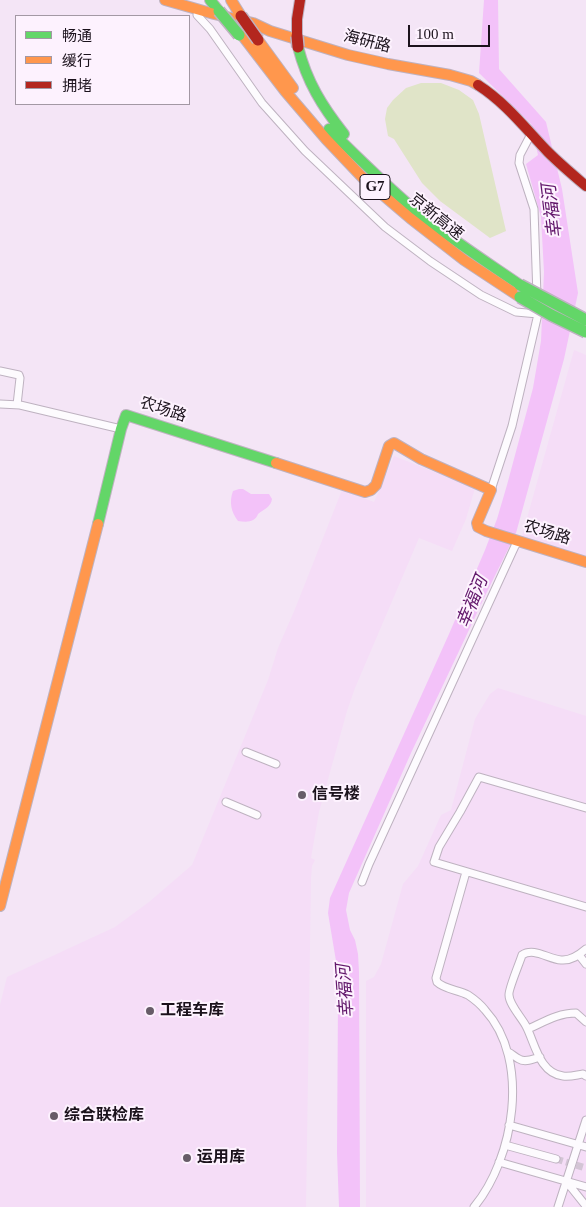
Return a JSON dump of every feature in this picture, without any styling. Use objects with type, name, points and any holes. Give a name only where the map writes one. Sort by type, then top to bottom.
[{"type":"main road","name":"海研路","points":[[165,0],[253,23],[270,31],[348,55],[450,75],[471,81],[493,95],[549,153],[586,186]]},
{"type":"main road","name":"京新高速","points":[[210,0],[221,8],[254,52],[326,139],[363,178],[464,260],[520,291],[586,320]]},
{"type":"main road","name":"京新高速","points":[[231,0],[240,16],[293,88],[334,135],[371,171],[418,212],[551,315],[586,332]]},
{"type":"main road","points":[[300,0],[297,19],[302,65],[325,111],[359,152],[403,193],[418,212]]},
{"type":"main road","name":"农场路","points":[[0,906],[121,428],[126,415],[365,492],[371,490],[376,485],[389,446],[394,443],[421,459],[491,490],[477,523],[478,527],[586,562]]},
{"type":"street","points":[[198,10],[196,15],[210,29],[262,103],[305,151],[385,227],[430,261],[481,295],[516,312],[538,314]]},
{"type":"street","points":[[491,490],[512,426],[538,314],[534,209],[519,163],[520,155],[534,136]]},
{"type":"street","points":[[0,371],[19,375],[17,405]]},
{"type":"street","points":[[0,404],[17,405],[121,428]]},
{"type":"street","points":[[362,882],[518,540]]},
{"type":"street","points":[[246,752],[276,764]]},
{"type":"street","points":[[586,808],[479,777],[439,847],[434,862],[586,907]]},
{"type":"street","points":[[226,802],[257,815]]},
{"type":"street","points":[[466,872],[436,978],[437,982],[442,986],[469,996],[486,1010],[501,1033],[508,1052],[512,1081],[509,1125],[505,1145],[489,1184],[474,1207]]},
{"type":"street","points":[[585,1073],[562,1076],[550,1070],[543,1063],[528,1030],[511,1002],[509,994],[522,955],[527,952],[561,960],[572,959],[586,949]]},
{"type":"street","points":[[579,955],[586,964]]},
{"type":"street","points":[[528,1030],[554,1017],[567,1013],[576,1013],[586,1022]]},
{"type":"street","points":[[508,1052],[518,1059],[526,1061],[540,1057]]},
{"type":"street","points":[[558,1207],[586,1120]]},
{"type":"street","points":[[509,1125],[586,1147]]},
{"type":"street","points":[[505,1145],[556,1159]]},
{"type":"street","points":[[499,1162],[586,1187]]},
{"type":"street","points":[[566,1181],[586,1206]]},
{"type":"shaded area","points":[[574,350],[586,355],[586,556],[522,536]]},
{"type":"shaded area","points":[[394,456],[475,488],[466,519],[452,551],[419,538],[355,688],[319,812],[311,858],[315,860],[312,866],[311,878],[306,1207],[0,1207],[0,1005],[7,977],[115,927],[149,902],[192,865],[268,680],[278,648],[342,490],[374,502]]},
{"type":"shaded area","points":[[498,688],[586,716],[586,1207],[366,1207],[366,981],[374,977],[381,964],[403,884],[418,866],[441,815],[451,810],[475,719],[490,694]]},
{"type":"green space","points":[[421,83],[441,83],[459,90],[473,100],[479,114],[506,231],[490,238],[440,201],[422,183],[394,139],[388,136],[385,119],[387,108],[406,88]]},
{"type":"water","name":"幸福河","points":[[484,0],[498,0],[499,69],[546,122],[562,189],[578,293],[564,359],[516,533],[411,753],[349,893],[346,910],[358,954],[359,972],[360,1207],[339,1207],[337,1153],[338,997],[336,961],[328,913],[330,898],[449,634],[497,519],[533,388],[541,341],[544,272],[541,217],[526,164],[538,155],[531,124],[479,73]]},
{"type":"water","points":[[243,489],[251,494],[269,494],[272,499],[271,502],[255,519],[247,522],[238,521],[232,510],[231,503],[233,491]]},
{"type":"tunnel","points":[[556,1159],[586,1168]]},
{"type":"traffic: fast","points":[[210,0],[219,11]]},
{"type":"traffic: fast","points":[[219,11],[239,35]]},
{"type":"traffic: fast","points":[[298,47],[316,93],[344,134]]},
{"type":"traffic: fast","points":[[329,129],[416,211],[454,240],[520,285]]},
{"type":"traffic: fast","points":[[520,285],[586,320]]},
{"type":"traffic: fast","points":[[520,297],[586,332]]},
{"type":"traffic: fast","points":[[98,524],[126,415],[276,463]]},
{"type":"traffic: slow","points":[[165,0],[253,23],[270,31],[348,55],[450,75],[478,85]]},
{"type":"traffic: slow","points":[[231,0],[241,16]]},
{"type":"traffic: slow","points":[[242,35],[285,91],[326,139],[363,178],[464,260],[520,297]]},
{"type":"traffic: slow","points":[[258,40],[293,88]]},
{"type":"traffic: slow","points":[[276,463],[365,492],[371,490],[376,485],[389,446],[394,443],[421,459],[491,490],[477,523],[478,527],[586,562]]},
{"type":"traffic: slow","points":[[0,906],[98,524]]},
{"type":"traffic: jam","points":[[297,36],[300,0]]},
{"type":"traffic: jam","points":[[241,16],[258,40]]},
{"type":"traffic: jam","points":[[297,36],[298,47]]},
{"type":"traffic: jam","points":[[478,85],[506,108],[548,152],[586,186]]},
{"type":"place","name":"信号楼","points":[[302,795]]},
{"type":"place","name":"工程车库","points":[[150,1011]]},
{"type":"place","name":"综合联检库","points":[[54,1116]]},
{"type":"place","name":"运用库","points":[[187,1158]]}]
